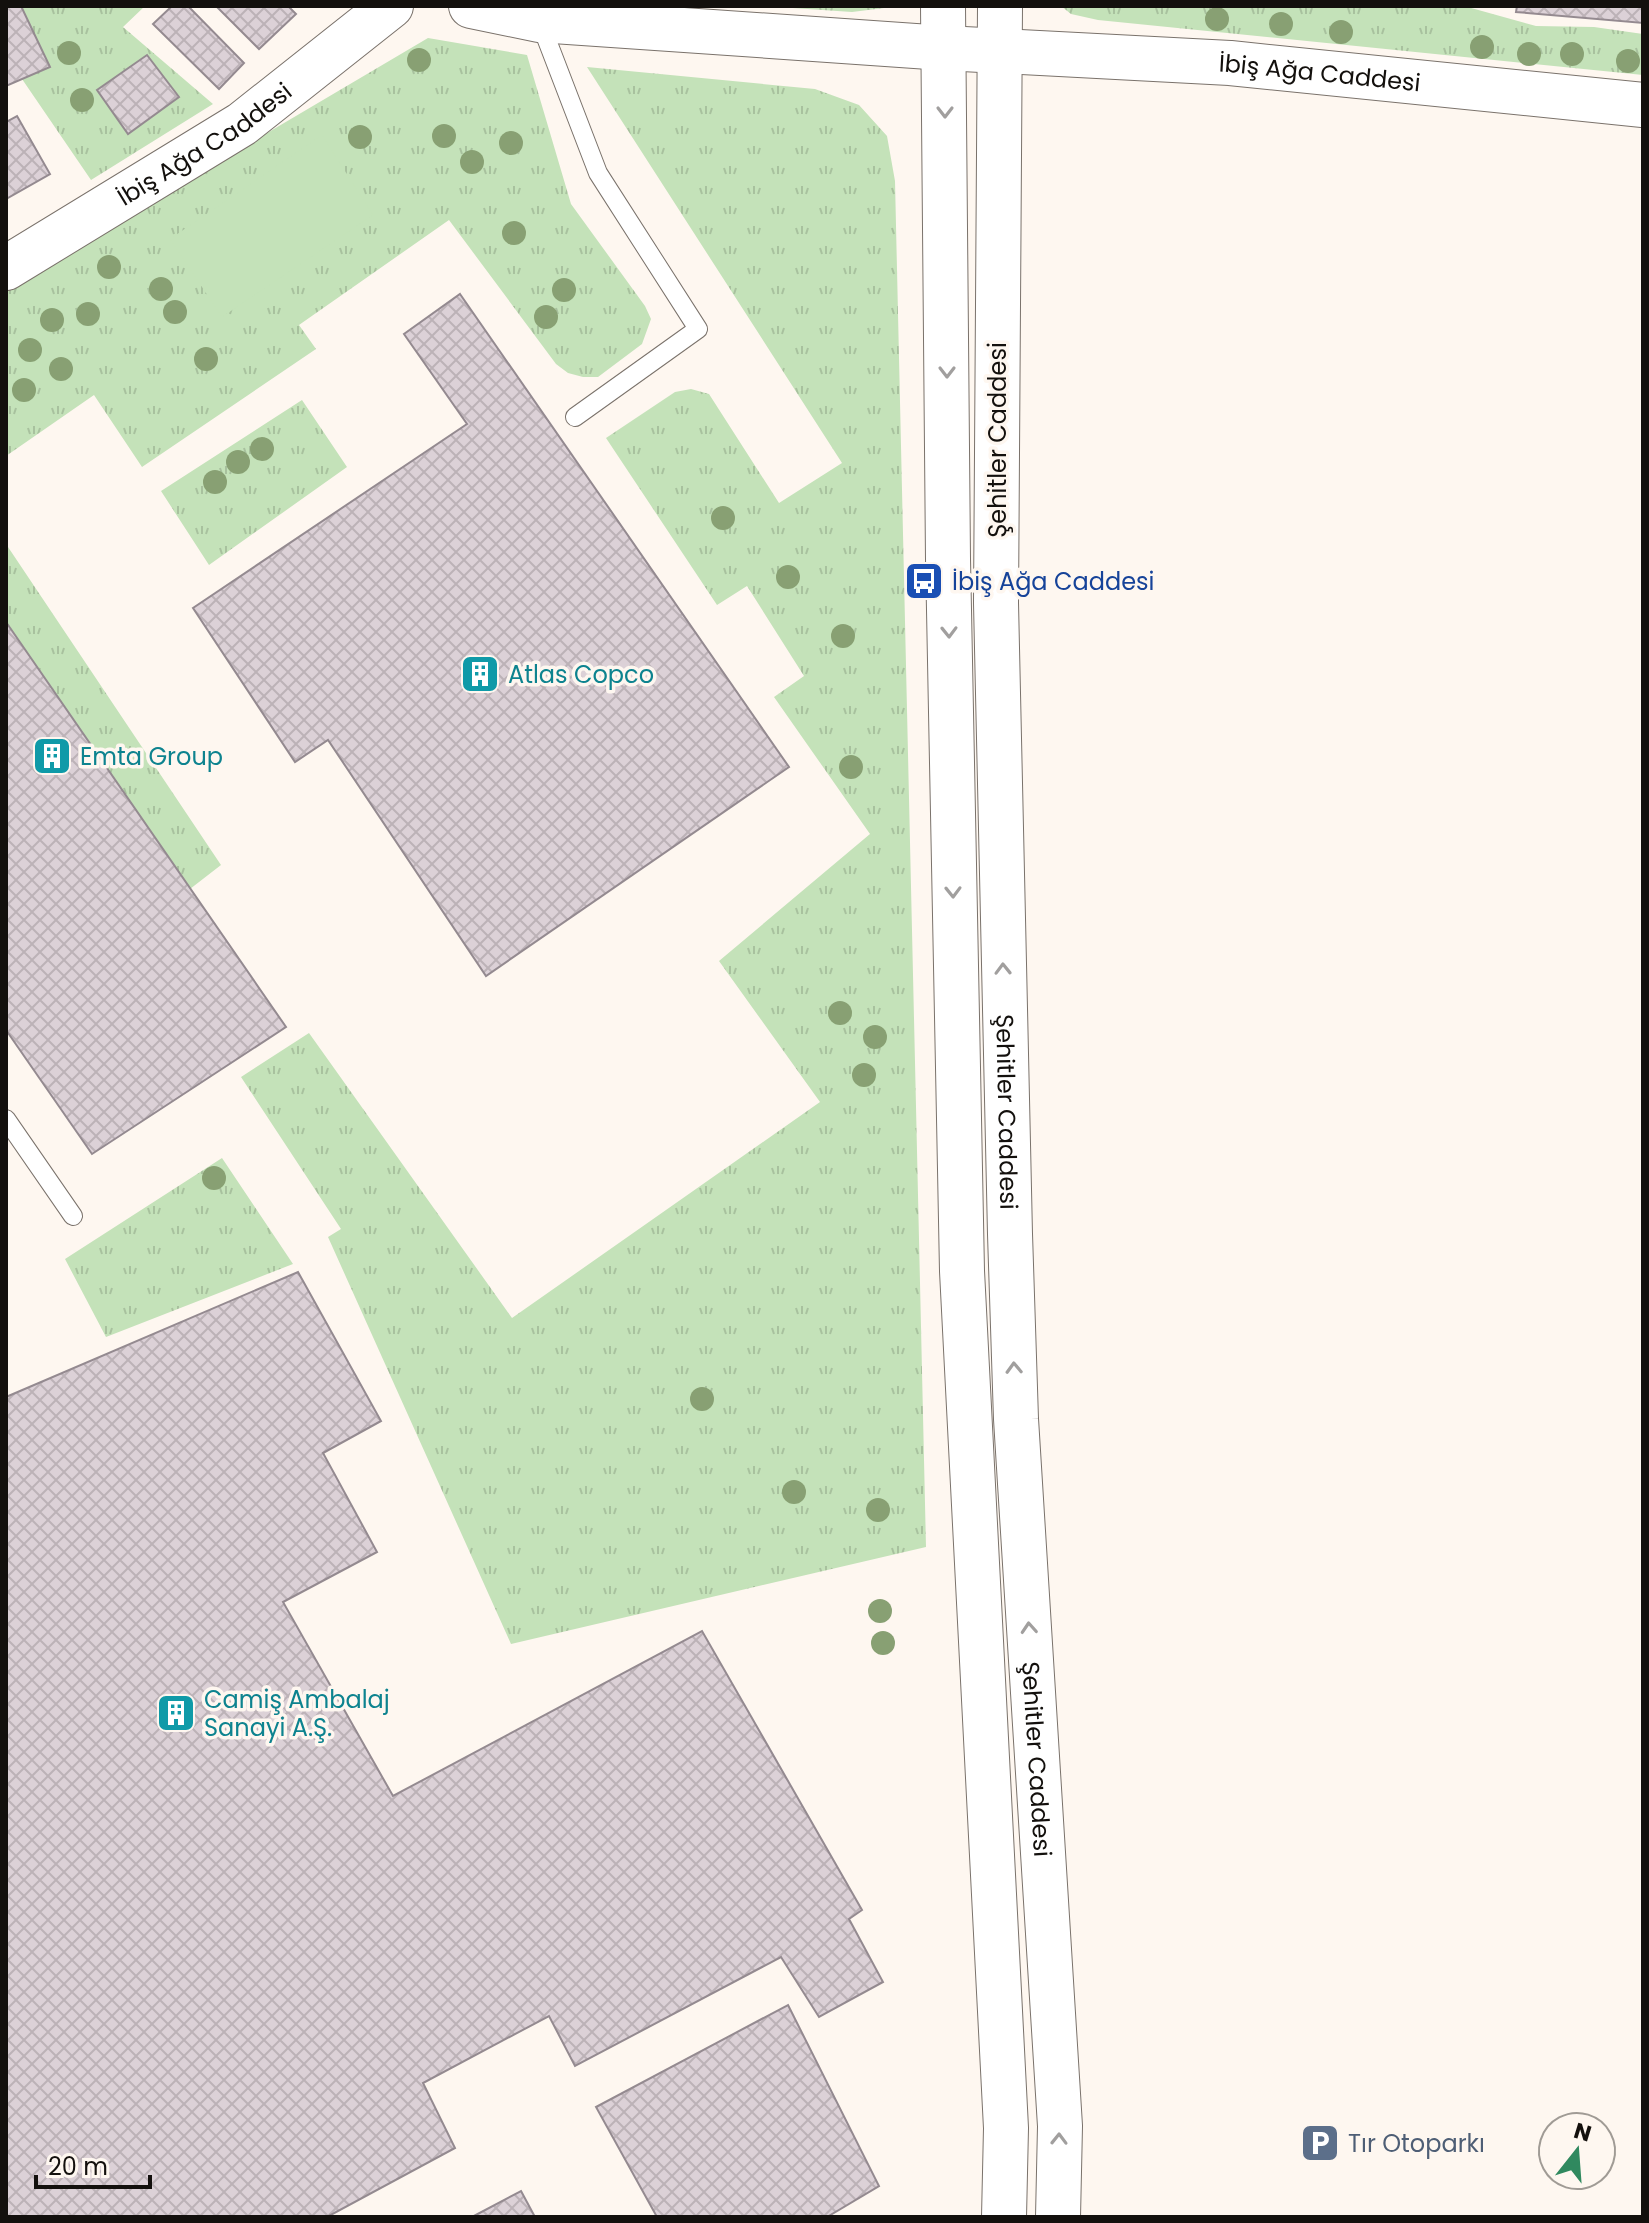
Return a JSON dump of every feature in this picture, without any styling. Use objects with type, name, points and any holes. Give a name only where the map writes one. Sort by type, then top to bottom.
[{"type":"main road","name":"İbiş Ağa Caddesi","points":[[6,268],[242,124],[391,6]]},
{"type":"main road","name":"İbiş Ağa Caddesi","points":[[471,6],[539,20],[944,27],[1001,50],[1230,63],[1643,105]]},
{"type":"main road","name":"Şehitler Caddesi","points":[[1000,6],[996,603],[1009,1219],[1016,1419],[1060,2126],[1058,2217]]},
{"type":"main road","name":"Şehitler Caddesi","points":[[944,27],[948,559],[959,1148],[971,1475],[1006,2128],[1004,2217]]},
{"type":"lane","points":[[539,20],[598,173],[698,329],[575,417]]},
{"type":"lane","points":[[6,1119],[73,1216]]},
{"type":"green space","points":[[21,6],[145,6],[123,27],[213,104],[91,180],[22,79],[49,67]]},
{"type":"green space","points":[[763,6],[886,6],[852,12]]},
{"type":"green space","points":[[1061,6],[1464,6],[1536,26],[1594,27],[1643,34],[1643,75],[1098,20],[1071,14]]},
{"type":"green space","points":[[428,38],[527,55],[571,204],[645,306],[651,319],[642,344],[598,377],[568,373],[556,364],[449,220],[299,325],[316,349],[142,467],[94,395],[6,456],[6,287]]},
{"type":"green space","points":[[587,67],[815,89],[859,105],[887,136],[895,181],[926,1547],[511,1644],[328,1237],[341,1229],[241,1077],[309,1033],[512,1318],[820,1102],[719,961],[870,834],[774,697],[804,676],[747,586],[717,605],[606,438],[675,392],[691,389],[709,394],[779,503],[842,463]]},
{"type":"green space","points":[[322,135],[373,215],[222,317],[170,239]]},
{"type":"green space","points":[[302,400],[347,467],[209,565],[161,491]]},
{"type":"green space","points":[[6,544],[221,865],[190,889],[6,622]]},
{"type":"green space","points":[[222,1158],[293,1264],[106,1337],[65,1259]]},
{"type":"building","points":[[6,6],[21,6],[50,67],[6,86]]},
{"type":"building","points":[[172,6],[188,6],[244,63],[219,89],[153,24]]},
{"type":"building","points":[[216,6],[288,6],[296,14],[259,49]]},
{"type":"building","points":[[1517,6],[1643,6],[1643,23],[1516,12]]},
{"type":"building","points":[[147,55],[179,97],[128,134],[97,90]]},
{"type":"building","points":[[17,116],[50,174],[6,199],[6,122]]},
{"type":"building","name":"Atlas Copco","points":[[460,294],[789,767],[486,976],[328,740],[295,762],[193,608],[467,424],[404,334]]},
{"type":"building","name":"Emta Group","points":[[6,622],[286,1027],[92,1154],[6,1030]]},
{"type":"building","name":"Camiş Ambalaj Sanayi A.Ş.","points":[[298,1272],[381,1421],[323,1453],[377,1552],[283,1602],[393,1796],[702,1631],[862,1910],[849,1919],[883,1982],[819,2017],[781,1957],[575,2066],[549,2016],[423,2083],[455,2148],[327,2217],[6,2217],[6,1397]]},
{"type":"building","points":[[788,2005],[879,2186],[827,2217],[657,2217],[596,2107]]},
{"type":"building","points":[[521,2191],[535,2217],[472,2217]]},
{"type":"place","name":"İbiş Ağa Caddesi","points":[[924,581]]},
{"type":"place","name":"Atlas Copco","points":[[480,674]]},
{"type":"place","name":"Emta Group","points":[[52,756]]},
{"type":"place","name":"Camiş Ambalaj Sanayi A.Ş.","points":[[176,1713]]},
{"type":"place","name":"Tır Otoparkı","points":[[1320,2143]]}]
